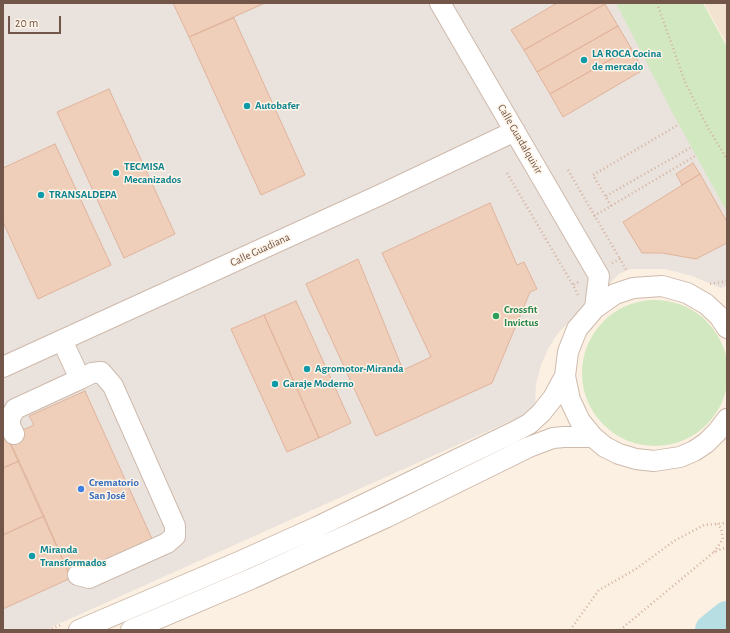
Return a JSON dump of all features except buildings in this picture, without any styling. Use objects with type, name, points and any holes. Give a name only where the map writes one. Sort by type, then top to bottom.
[{"type":"street","name":"Calle Guadalquivir","points":[[440,3],[599,276]]},
{"type":"street","name":"Calle Guadiana","points":[[3,367],[380,195],[515,131]]},
{"type":"street","points":[[595,308],[599,276],[616,284],[633,288]]},
{"type":"street","points":[[727,328],[719,316],[706,304],[687,293],[662,286],[633,288],[615,294],[595,308],[577,329],[568,352],[565,376],[570,400],[580,421],[593,437],[605,447],[636,459],[654,461],[680,456],[694,451],[706,443],[727,421]]},
{"type":"street","points":[[706,304],[727,310]]},
{"type":"street","points":[[62,340],[80,379]]},
{"type":"street","points":[[14,434],[10,426],[10,418],[15,409],[92,373],[101,372],[113,386],[175,526],[175,536],[167,543],[89,578],[78,575]]},
{"type":"street","points":[[79,630],[317,527],[516,431],[529,424],[541,413],[553,398],[565,376]]},
{"type":"street","points":[[131,630],[251,579],[387,517],[529,447],[558,437],[593,437]]},
{"type":"path","points":[[657,3],[685,82],[708,128],[727,159]]},
{"type":"path","points":[[611,206],[593,175],[678,125]]},
{"type":"path","points":[[606,196],[690,148]]},
{"type":"path","points":[[594,216],[695,156]]},
{"type":"path","points":[[568,170],[620,259]]},
{"type":"path","points":[[507,173],[573,285]]},
{"type":"path","points":[[570,630],[600,590],[636,569],[674,541],[704,525],[727,523]]},
{"type":"path","points":[[620,630],[714,552],[723,538],[721,528],[717,524]]},
{"type":"path","points":[[714,552],[727,547]]},
{"type":"shaded area","points":[[3,3],[702,3],[727,51],[727,285],[721,288],[692,276],[665,269],[630,269],[619,274],[558,333],[548,349],[541,365],[536,384],[535,410],[45,630],[3,630]]},
{"type":"shaded area","points":[[704,3],[727,3],[727,44]]},
{"type":"green space","points":[[616,3],[703,3],[727,47],[727,212],[671,110]]},
{"type":"green space","points":[[655,300],[676,303],[683,306],[701,317],[711,327],[725,352],[728,373],[725,394],[722,401],[711,419],[701,429],[676,443],[655,446],[634,443],[627,440],[609,429],[599,419],[585,394],[582,373],[585,352],[588,345],[599,327],[609,317],[634,303]]},
{"type":"waterway","points":[[711,630],[727,617]]},
{"type":"place","name":"LA ROCA Cocina de mercado","points":[[584,60]]},
{"type":"place","name":"Autobafer","points":[[247,106]]},
{"type":"place","name":"TECMISA Mecanizados","points":[[116,173]]},
{"type":"place","name":"TRANSALDEPA","points":[[41,195]]},
{"type":"place","name":"Crossfit Invictus","points":[[496,316]]},
{"type":"place","name":"Agromotor-Miranda","points":[[307,369]]},
{"type":"place","name":"Garaje Moderno","points":[[275,384]]},
{"type":"place","name":"Crematorio San José","points":[[81,489]]},
{"type":"place","name":"Miranda Transformados","points":[[32,556]]}]
